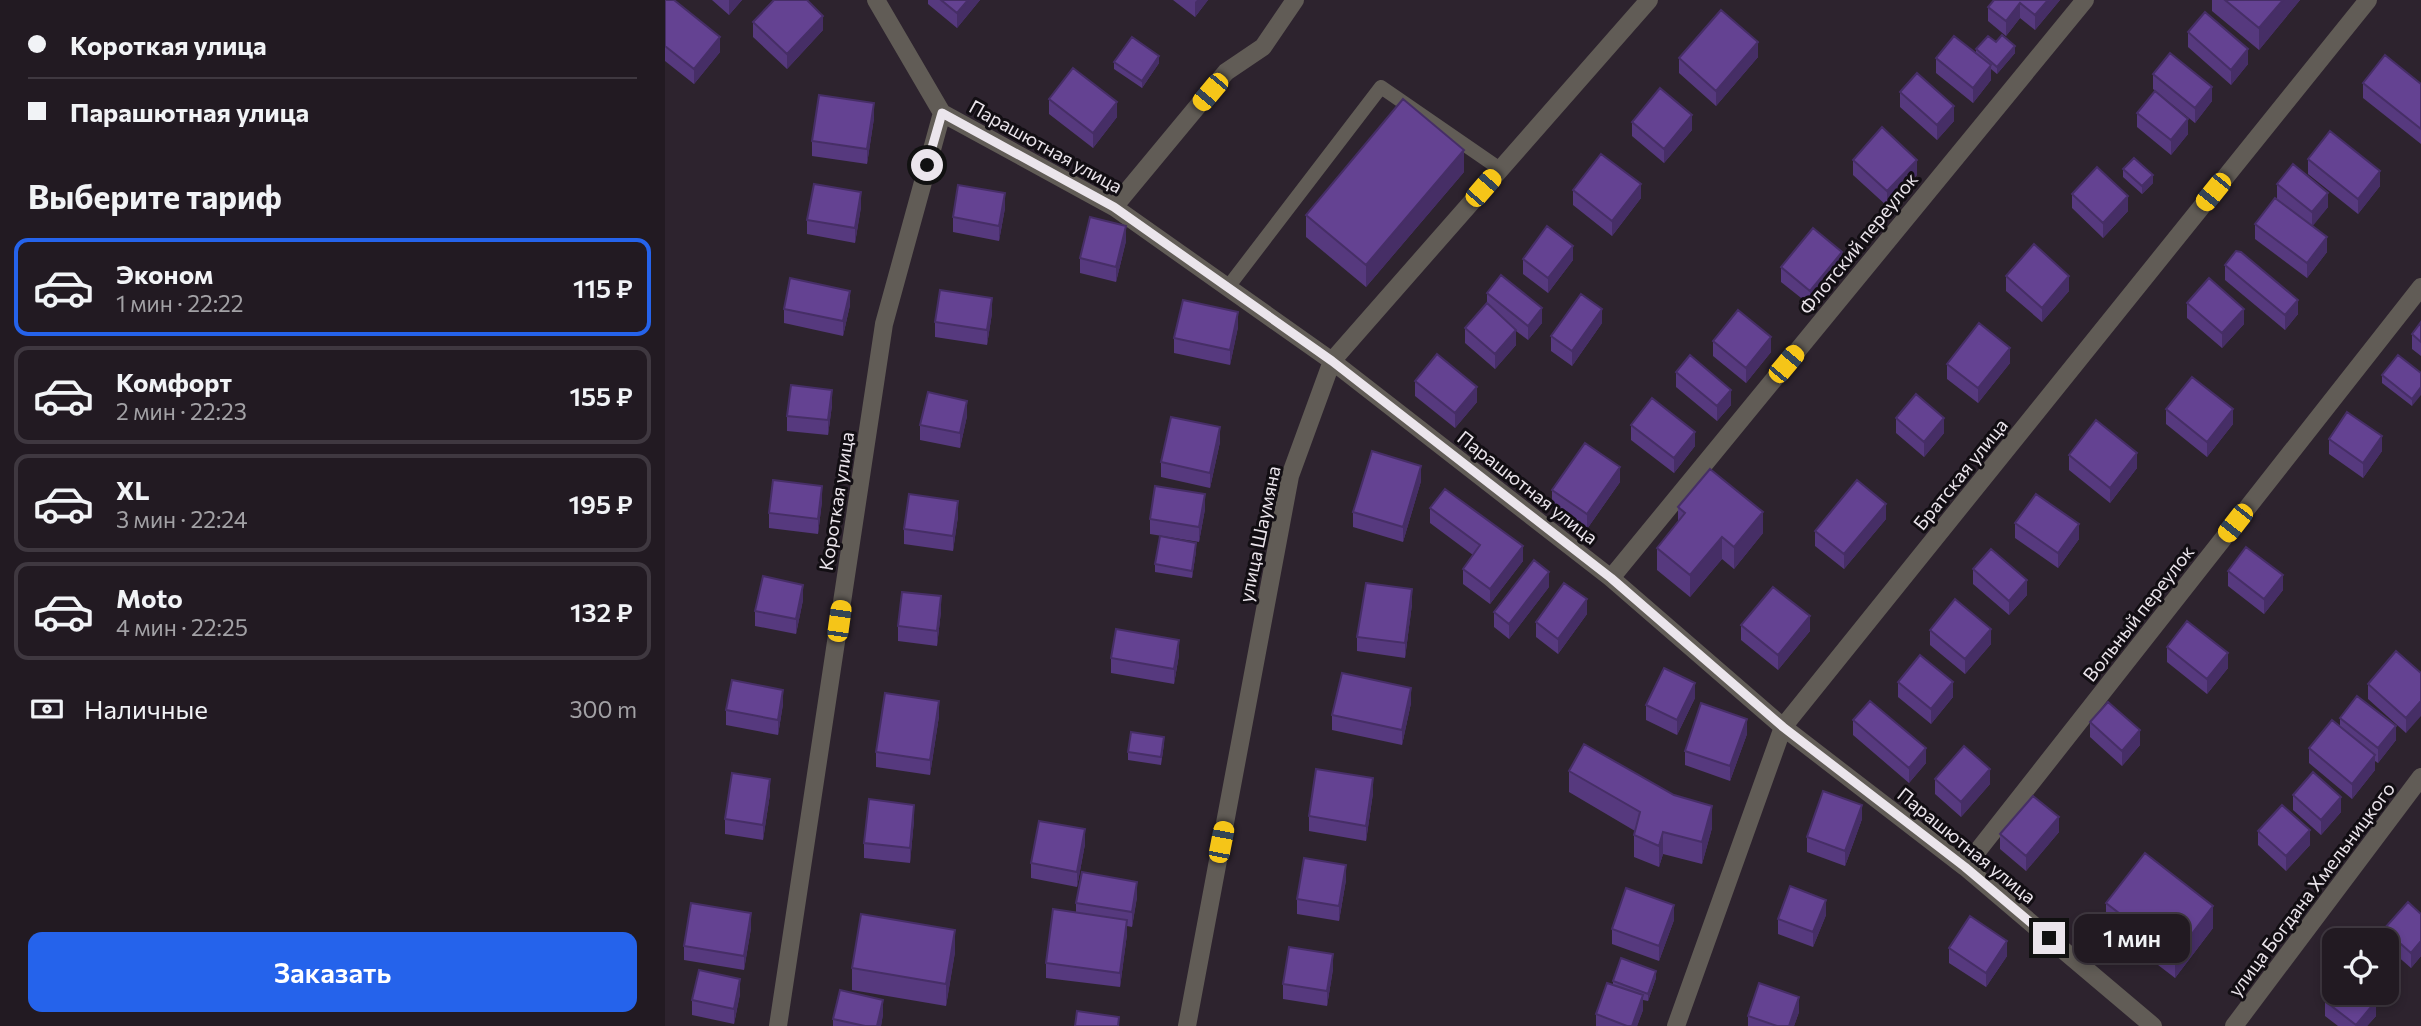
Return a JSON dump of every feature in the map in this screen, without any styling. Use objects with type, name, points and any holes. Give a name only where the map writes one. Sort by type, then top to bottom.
[{"type":"street","name":"Парашютная улица","points":[[876,0],[942,113],[1114,207],[1332,361],[1611,578],[1783,727],[1965,867],[2153,1026]]},
{"type":"street","points":[[1114,207],[1226,72],[1263,47],[1295,0]]},
{"type":"street","name":"улица Шаумяна","points":[[1187,1026],[1290,475],[1332,361],[1649,0]]},
{"type":"street","name":"Флотский переулок","points":[[1611,578],[2085,0]]},
{"type":"street","name":"Братская улица","points":[[1676,1026],[1783,727],[2368,0]]},
{"type":"street","name":"Короткая улица","points":[[778,1026],[884,324],[942,113]]},
{"type":"street","name":"Вольный переулок","points":[[1965,867],[2421,287]]},
{"type":"street","name":"улица Богдана Хмельницкого","points":[[2234,1026],[2421,777]]},
{"type":"lane","points":[[1228,288],[1381,87],[1500,169]]},
{"type":"building","points":[[665,0],[674,0],[720,37],[694,69],[665,46]]},
{"type":"building","points":[[774,0],[807,0],[823,16],[787,54],[753,22]]},
{"type":"building","points":[[941,0],[968,0],[957,13]]},
{"type":"building","points":[[1994,0],[2048,0],[2035,15],[2020,3],[2006,21],[1988,7]]},
{"type":"building","points":[[2225,0],[2283,0],[2259,28]]},
{"type":"building","points":[[1721,10],[1758,42],[1716,91],[1679,58]]},
{"type":"building","points":[[2205,12],[2248,49],[2231,70],[2188,32]]},
{"type":"building","points":[[2002,35],[2015,46],[1997,67],[1976,49],[1988,36],[1996,42]]},
{"type":"building","points":[[1954,36],[1991,65],[1973,88],[1936,58]]},
{"type":"building","points":[[1132,37],[1159,56],[1142,81],[1114,62]]},
{"type":"building","points":[[2170,53],[2212,87],[2195,108],[2153,74]]},
{"type":"building","points":[[2385,55],[2421,84],[2421,129],[2363,83]]},
{"type":"building","points":[[1073,68],[1117,102],[1093,133],[1049,99]]},
{"type":"building","points":[[1917,73],[1954,106],[1937,125],[1900,92]]},
{"type":"building","points":[[1660,88],[1692,115],[1664,149],[1632,122]]},
{"type":"building","points":[[2155,91],[2188,119],[2171,140],[2137,113]]},
{"type":"building","points":[[819,95],[874,103],[867,149],[812,141]]},
{"type":"building","points":[[1403,99],[1464,150],[1366,265],[1306,215]]},
{"type":"building","points":[[1882,127],[1917,160],[1887,191],[1853,160]]},
{"type":"building","points":[[2330,131],[2380,171],[2358,199],[2308,159]]},
{"type":"building","points":[[1601,154],[1641,184],[1612,221],[1573,190]]},
{"type":"building","points":[[2134,158],[2153,175],[2142,186],[2123,169]]},
{"type":"building","points":[[2293,164],[2328,193],[2312,212],[2277,184]]},
{"type":"building","points":[[2097,167],[2128,196],[2103,223],[2072,194]]},
{"type":"building","points":[[814,184],[861,192],[855,228],[807,220]]},
{"type":"building","points":[[958,185],[1005,193],[999,226],[953,217]]},
{"type":"building","points":[[2275,198],[2327,237],[2307,263],[2255,224]]},
{"type":"building","points":[[1090,217],[1126,226],[1116,267],[1080,258]]},
{"type":"building","points":[[1547,226],[1573,246],[1548,278],[1523,259]]},
{"type":"building","points":[[1813,228],[1842,252],[1810,291],[1781,267]]},
{"type":"building","points":[[2034,244],[2069,276],[2042,308],[2006,276]]},
{"type":"building","points":[[2236,251],[2241,252],[2298,300],[2285,315],[2225,265]]},
{"type":"building","points":[[1501,275],[1542,308],[1528,326],[1487,293]]},
{"type":"building","points":[[790,278],[850,291],[843,321],[784,309]]},
{"type":"building","points":[[2209,278],[2244,309],[2222,333],[2187,303]]},
{"type":"building","points":[[940,290],[992,298],[987,330],[935,322]]},
{"type":"building","points":[[1581,294],[1602,309],[1572,351],[1551,336]]},
{"type":"building","points":[[1183,300],[1238,312],[1230,350],[1174,338]]},
{"type":"building","points":[[1487,303],[1516,330],[1495,354],[1465,328]]},
{"type":"building","points":[[1738,310],[1771,337],[1746,368],[1713,341]]},
{"type":"building","points":[[2421,322],[2421,342],[2412,334]]},
{"type":"building","points":[[1979,323],[2010,348],[1978,388],[1947,364]]},
{"type":"building","points":[[1437,354],[1477,387],[1455,413],[1415,381]]},
{"type":"building","points":[[1690,355],[1731,390],[1717,406],[1676,372]]},
{"type":"building","points":[[2398,355],[2421,373],[2421,387],[2412,399],[2382,375]]},
{"type":"building","points":[[2192,377],[2233,409],[2207,442],[2166,409]]},
{"type":"building","points":[[791,385],[832,390],[828,420],[787,416]]},
{"type":"building","points":[[928,392],[967,401],[960,433],[920,425]]},
{"type":"building","points":[[1916,394],[1944,418],[1924,442],[1896,418]]},
{"type":"building","points":[[1652,398],[1695,432],[1674,458],[1631,425]]},
{"type":"building","points":[[2347,412],[2382,436],[2363,463],[2329,439]]},
{"type":"building","points":[[1171,417],[1220,427],[1210,473],[1161,462]]},
{"type":"building","points":[[2096,420],[2137,453],[2110,488],[2069,455]]},
{"type":"building","points":[[1585,443],[1620,467],[1587,514],[1552,490]]},
{"type":"building","points":[[1372,451],[1421,466],[1403,527],[1353,512]]},
{"type":"building","points":[[1710,469],[1763,512],[1734,547],[1722,537],[1690,575],[1657,548],[1685,513],[1678,507]]},
{"type":"building","points":[[773,480],[822,486],[818,519],[769,513]]},
{"type":"building","points":[[1857,480],[1886,504],[1844,554],[1815,531]]},
{"type":"building","points":[[1155,486],[1205,494],[1199,527],[1150,519]]},
{"type":"building","points":[[1445,489],[1523,546],[1490,589],[1463,569],[1480,545],[1430,508]]},
{"type":"building","points":[[909,494],[958,501],[953,536],[904,529]]},
{"type":"building","points":[[2036,494],[2079,524],[2058,553],[2015,523]]},
{"type":"building","points":[[1160,536],[1196,543],[1192,571],[1155,564]]},
{"type":"building","points":[[2246,547],[2283,575],[2264,599],[2228,571]]},
{"type":"building","points":[[1991,549],[2027,580],[2009,601],[1973,569]]},
{"type":"building","points":[[1534,560],[1549,572],[1509,624],[1494,612]]},
{"type":"building","points":[[763,576],[803,585],[796,619],[755,611]]},
{"type":"building","points":[[1366,583],[1412,589],[1405,643],[1357,637]]},
{"type":"building","points":[[1564,583],[1587,599],[1558,639],[1536,622]]},
{"type":"building","points":[[1773,587],[1810,616],[1778,655],[1741,625]]},
{"type":"building","points":[[902,592],[941,596],[937,631],[898,626]]},
{"type":"building","points":[[1955,599],[1991,629],[1965,659],[1930,630]]},
{"type":"building","points":[[2187,621],[2228,653],[2207,679],[2167,647]]},
{"type":"building","points":[[1116,629],[1179,640],[1174,669],[1111,658]]},
{"type":"building","points":[[2396,651],[2421,673],[2421,701],[2406,718],[2368,684]]},
{"type":"building","points":[[1920,655],[1953,682],[1931,709],[1898,682]]},
{"type":"building","points":[[1664,668],[1695,683],[1677,720],[1646,705]]},
{"type":"building","points":[[1342,673],[1411,688],[1402,730],[1332,715]]},
{"type":"building","points":[[732,680],[783,690],[778,720],[726,710]]},
{"type":"building","points":[[885,693],[939,701],[930,760],[876,752]]},
{"type":"building","points":[[2357,696],[2396,726],[2378,748],[2340,718]]},
{"type":"building","points":[[1870,701],[1926,748],[1909,768],[1853,720]]},
{"type":"building","points":[[2108,702],[2140,730],[2122,751],[2090,722]]},
{"type":"building","points":[[1701,703],[1747,719],[1730,766],[1685,751]]},
{"type":"building","points":[[2332,720],[2375,755],[2352,784],[2309,748]]},
{"type":"building","points":[[1131,732],[1164,737],[1161,757],[1128,752]]},
{"type":"building","points":[[1584,744],[1674,795],[1712,806],[1702,842],[1663,832],[1659,846],[1634,835],[1640,812],[1569,771]]},
{"type":"building","points":[[1964,746],[1990,769],[1961,802],[1935,779]]},
{"type":"building","points":[[1316,769],[1373,778],[1366,826],[1309,816]]},
{"type":"building","points":[[2313,772],[2341,797],[2321,820],[2293,795]]},
{"type":"building","points":[[732,773],[770,779],[763,825],[725,819]]},
{"type":"building","points":[[1823,791],[1862,805],[1845,851],[1807,837]]},
{"type":"building","points":[[2033,796],[2059,817],[2026,856],[2000,834]]},
{"type":"building","points":[[869,799],[914,805],[910,848],[864,843]]},
{"type":"building","points":[[2282,805],[2310,830],[2286,856],[2258,831]]},
{"type":"building","points":[[1039,821],[1085,829],[1077,872],[1031,863]]},
{"type":"building","points":[[2145,853],[2213,906],[2175,956],[2106,903]]},
{"type":"building","points":[[1304,858],[1346,865],[1339,906],[1297,899]]},
{"type":"building","points":[[1082,872],[1137,882],[1132,912],[1076,903]]},
{"type":"building","points":[[1790,886],[1826,900],[1813,932],[1778,919]]},
{"type":"building","points":[[1626,888],[1674,905],[1659,946],[1612,929]]},
{"type":"building","points":[[2408,902],[2421,914],[2421,941],[2411,953],[2399,942],[2399,928],[2385,928]]},
{"type":"building","points":[[691,903],[751,913],[744,956],[684,946]]},
{"type":"building","points":[[1053,909],[1127,920],[1120,973],[1046,963]]},
{"type":"building","points":[[861,914],[955,930],[946,984],[852,968]]},
{"type":"building","points":[[1970,916],[2007,941],[1986,973],[1949,948]]},
{"type":"building","points":[[1289,947],[1333,954],[1327,991],[1283,984]]},
{"type":"building","points":[[1621,958],[1656,971],[1648,994],[1613,981]]},
{"type":"building","points":[[699,970],[740,979],[734,1009],[692,1000]]},
{"type":"building","points":[[1607,983],[1643,995],[1632,1026],[1596,1014]]},
{"type":"building","points":[[1759,983],[1799,997],[1789,1026],[1777,1026],[1748,1016]]},
{"type":"building","points":[[840,990],[883,1000],[877,1026],[833,1019]]},
{"type":"building","points":[[2330,1005],[2373,1005],[2356,1025]]},
{"type":"building","points":[[1077,1011],[1119,1017],[1118,1026],[1075,1026]]},
{"type":"route","points":[[927,165],[942,113],[1114,207],[1332,361],[1611,578],[1783,727],[1965,867],[2049,938]]}]
